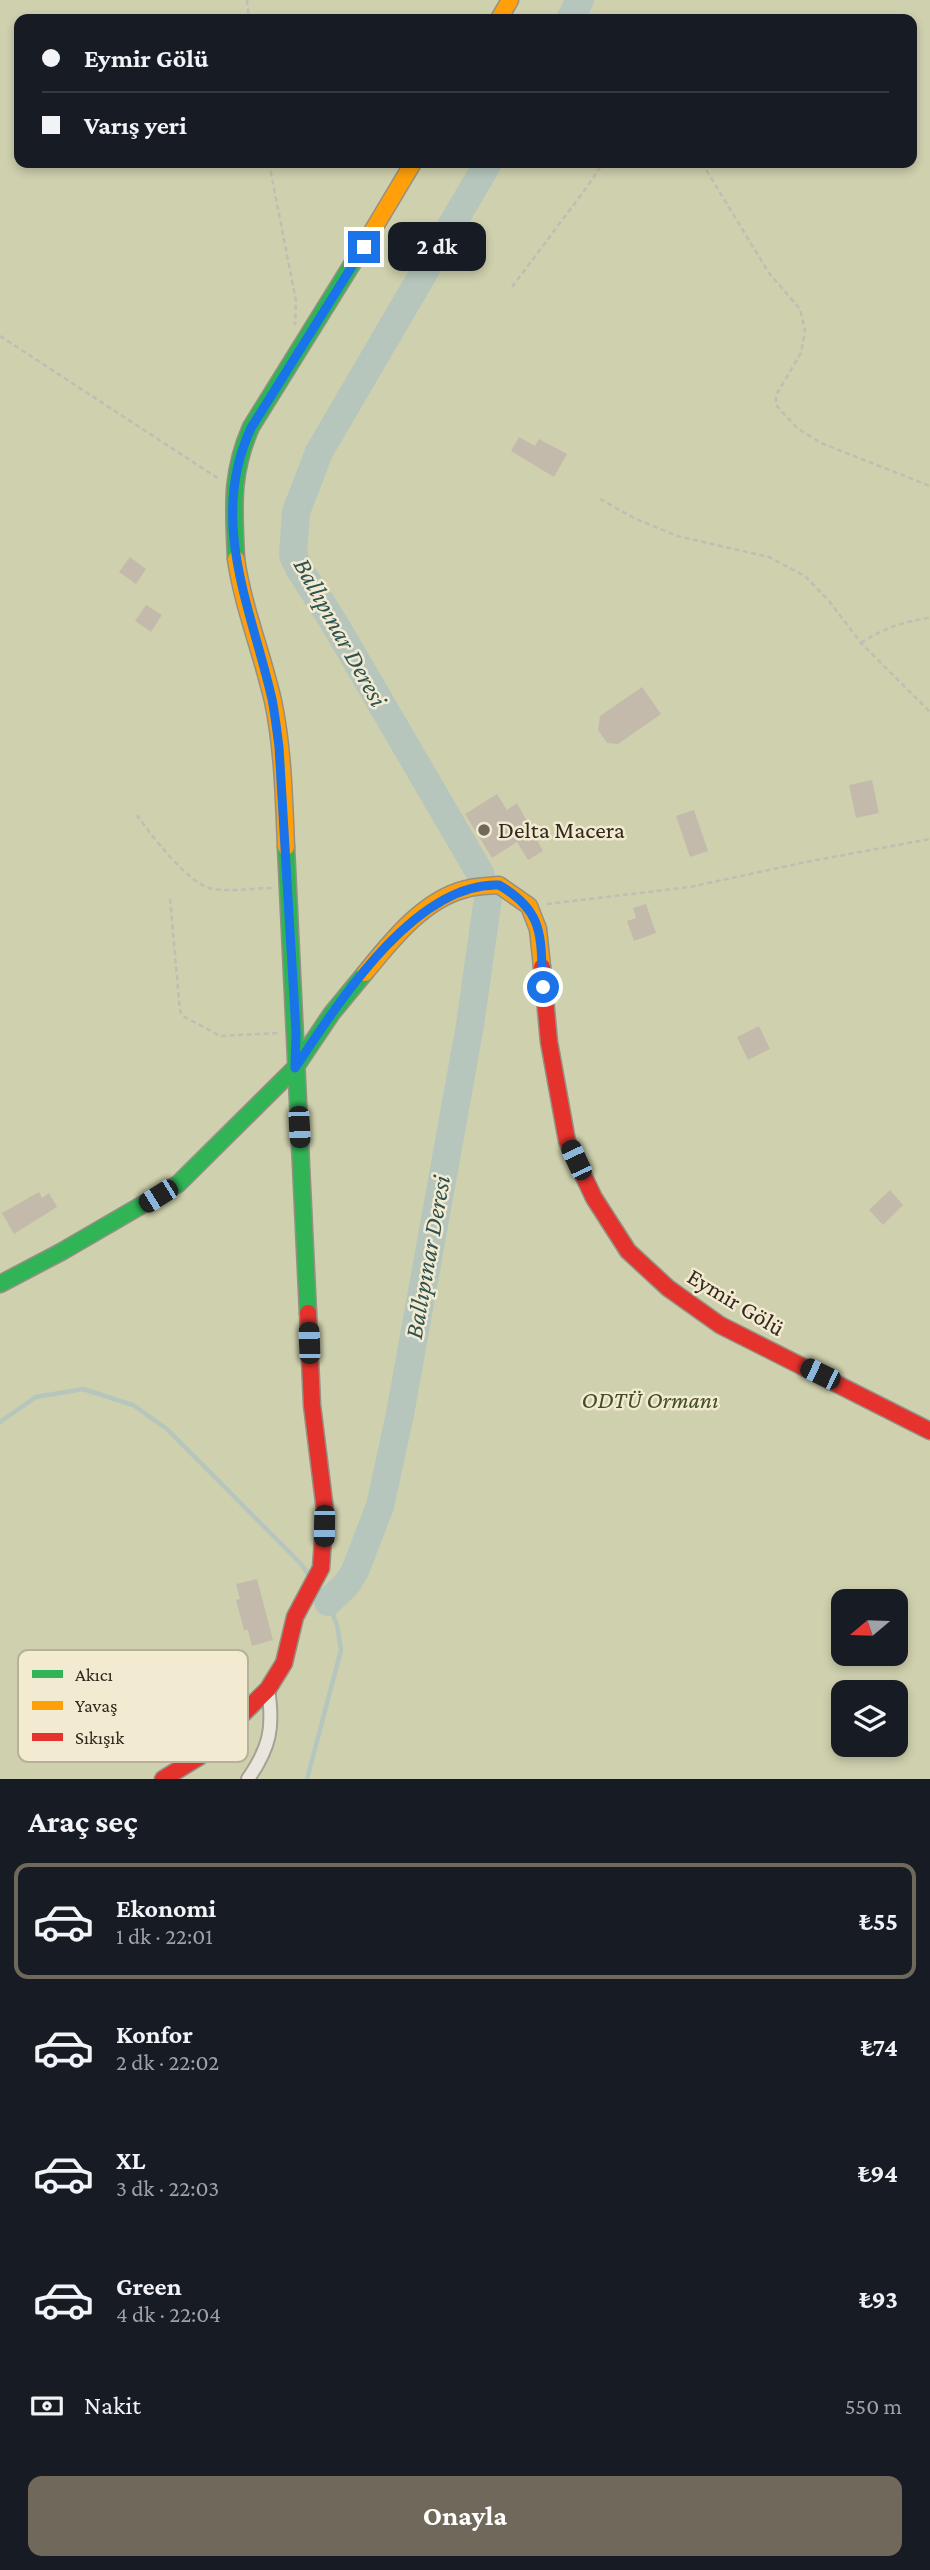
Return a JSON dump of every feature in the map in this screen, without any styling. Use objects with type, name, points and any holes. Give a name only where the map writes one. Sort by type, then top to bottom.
[{"type":"street","points":[[248,1709],[268,1689],[284,1663],[295,1616],[315,1578],[324,1542],[325,1510],[312,1405],[295,1068],[296,1032],[279,747],[272,702],[236,561],[233,488],[246,439],[410,168]]},
{"type":"street","points":[[0,1284],[72,1246],[178,1184],[295,1068],[332,1013],[420,913],[440,899],[465,889],[493,884],[514,894],[529,906]]},
{"type":"street","name":"Eymir Gölü","points":[[529,906],[538,929],[548,1042],[567,1141],[594,1198],[628,1251],[668,1288],[720,1325],[930,1431]]},
{"type":"street","points":[[248,1779],[269,1742],[272,1725],[268,1689]]},
{"type":"street","points":[[163,1779],[192,1762]]},
{"type":"path","points":[[271,168],[296,301],[293,360]]},
{"type":"path","points":[[512,286],[600,168]]},
{"type":"path","points":[[705,168],[769,273],[800,309],[805,330],[801,353],[776,395],[776,405],[797,428],[821,443],[930,486]]},
{"type":"path","points":[[0,336],[233,488]]},
{"type":"path","points":[[600,499],[634,518],[677,536],[769,556],[785,563],[818,588],[861,643],[930,712]]},
{"type":"path","points":[[861,643],[898,624],[930,618]]},
{"type":"path","points":[[137,815],[159,846],[201,884],[211,889],[287,887]]},
{"type":"path","points":[[529,906],[690,887],[930,839]]},
{"type":"path","points":[[170,900],[180,1011],[183,1016],[220,1036],[296,1032]]},
{"type":"green space","name":"ODTÜ Ormanı","points":[[0,0],[930,0],[930,1779],[0,1779]]},
{"type":"building","points":[[519,437],[535,446],[539,439],[567,454],[554,477],[511,451]]},
{"type":"building","points":[[130,557],[146,569],[136,584],[119,572]]},
{"type":"building","points":[[146,605],[162,615],[151,632],[135,621]]},
{"type":"building","points":[[642,687],[661,714],[618,744],[607,743],[598,730],[600,716]]},
{"type":"building","points":[[872,780],[879,813],[856,818],[849,785]]},
{"type":"building","points":[[497,794],[507,810],[517,803],[543,851],[528,860],[517,842],[492,858],[465,814]]},
{"type":"building","points":[[694,810],[708,851],[690,857],[676,816]]},
{"type":"building","points":[[646,904],[656,933],[634,941],[627,921],[636,918],[633,908]]},
{"type":"building","points":[[759,1026],[770,1049],[748,1060],[737,1037]]},
{"type":"building","points":[[890,1190],[903,1205],[883,1225],[869,1210]]},
{"type":"building","points":[[39,1192],[42,1198],[49,1193],[57,1207],[14,1234],[2,1213]]},
{"type":"building","points":[[257,1579],[273,1640],[252,1646],[248,1630],[244,1630],[236,1600],[240,1599],[236,1584]]},
{"type":"waterway","name":"Ballıpınar Deresi","points":[[573,14],[580,0]]},
{"type":"waterway","name":"Ballıpınar Deresi","points":[[481,875],[293,555],[296,512],[319,452],[485,168]]},
{"type":"waterway","name":"Ballıpınar Deresi","points":[[328,1602],[346,1585],[355,1571],[380,1506],[400,1414],[470,1025],[488,898]]},
{"type":"waterway","points":[[0,1422],[36,1397],[83,1389],[133,1405],[167,1429],[302,1565],[310,1577]]},
{"type":"waterway","points":[[307,1779],[341,1650],[337,1625],[328,1602],[317,1587]]},
{"type":"traffic: fast","points":[[236,559],[236,476],[244,444],[251,427],[364,245]]},
{"type":"traffic: fast","points":[[286,847],[308,1313]]},
{"type":"traffic: fast","points":[[0,1284],[178,1184],[295,1068],[332,1013],[365,973]]},
{"type":"traffic: slow","points":[[502,14],[510,0]]},
{"type":"traffic: slow","points":[[364,245],[410,168]]},
{"type":"traffic: slow","points":[[236,559],[243,595],[273,701],[279,737],[286,847]]},
{"type":"traffic: slow","points":[[365,973],[410,923],[436,902],[466,889],[499,885],[529,906],[538,929],[542,967]]},
{"type":"traffic: jam","points":[[542,967],[549,1042],[567,1141],[594,1198],[628,1251],[668,1288],[720,1325],[930,1431]]},
{"type":"traffic: jam","points":[[248,1709],[268,1689],[284,1663],[295,1617],[321,1568],[325,1510],[312,1405],[308,1313]]},
{"type":"traffic: jam","points":[[163,1779],[191,1762]]},
{"type":"place","name":"Delta Macera","points":[[484,830]]},
{"type":"route","points":[[364,247],[251,428],[241,450],[233,488],[233,522],[240,586],[272,702],[284,793],[296,1032],[295,1068],[332,1013],[401,932],[420,913],[440,899],[465,889],[499,885],[529,906],[538,929],[543,987]]}]
